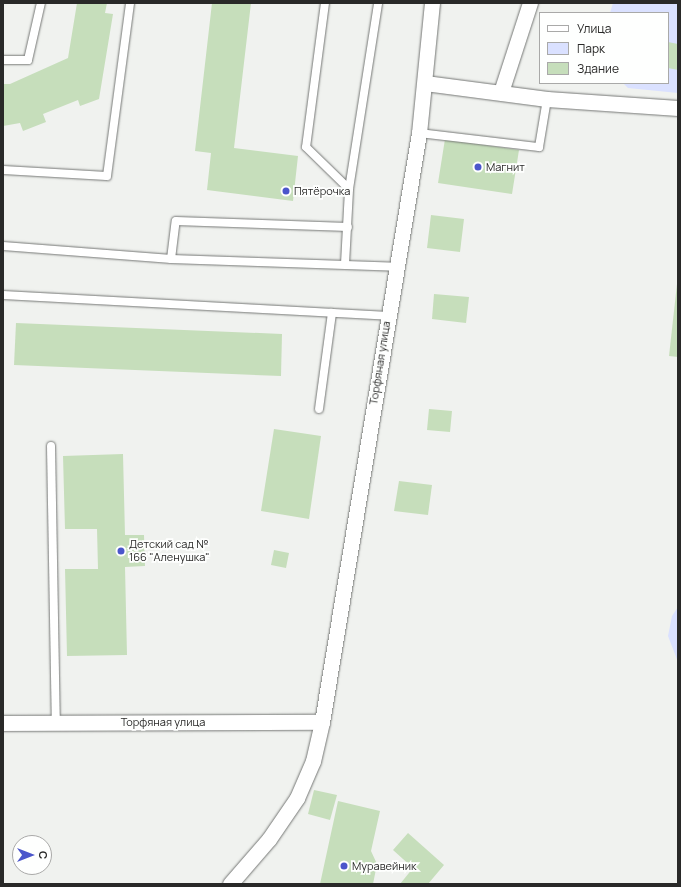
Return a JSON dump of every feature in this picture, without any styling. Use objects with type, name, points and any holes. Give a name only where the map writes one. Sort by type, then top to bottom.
[{"type":"street","name":"Торфяная улица","points":[[230,884],[269,838],[297,798],[313,761],[322,722],[419,133],[432,3]]},
{"type":"street","points":[[501,92],[530,3]]},
{"type":"street","points":[[425,83],[547,99],[678,108]]},
{"type":"street","name":"Торфяная улица","points":[[3,723],[322,722]]},
{"type":"lane","points":[[3,60],[28,60],[41,3]]},
{"type":"lane","points":[[3,170],[107,176],[130,3]]},
{"type":"lane","points":[[324,3],[306,147],[349,189]]},
{"type":"lane","points":[[345,264],[349,189],[378,3]]},
{"type":"lane","points":[[419,133],[539,147],[547,99]]},
{"type":"lane","points":[[171,259],[176,221],[348,227]]},
{"type":"lane","points":[[3,246],[171,259],[396,267]]},
{"type":"lane","points":[[3,296],[388,316]]},
{"type":"lane","points":[[318,409],[332,313]]},
{"type":"lane","points":[[51,446],[56,722]]},
{"type":"green space","points":[[613,3],[678,3],[678,93],[628,88],[624,84],[669,84],[669,12],[610,12]]},
{"type":"green space","points":[[678,607],[678,662],[668,636],[672,616]]},
{"type":"building","points":[[77,3],[107,3],[105,13],[113,14],[99,99],[80,106],[78,100],[43,114],[46,122],[23,131],[20,123],[3,126],[3,84],[10,84],[68,58]]},
{"type":"building","points":[[212,3],[251,3],[234,148],[298,156],[293,201],[207,190],[211,153],[195,151]]},
{"type":"building","points":[[669,42],[678,44],[678,70],[669,68]]},
{"type":"building","name":"Магнит","points":[[445,139],[519,150],[512,194],[438,183]]},
{"type":"building","points":[[431,215],[464,219],[460,252],[427,248]]},
{"type":"building","points":[[678,284],[678,357],[669,356]]},
{"type":"building","points":[[434,294],[469,297],[466,323],[432,319]]},
{"type":"building","points":[[16,323],[282,334],[281,376],[14,365]]},
{"type":"building","points":[[429,409],[452,411],[450,432],[427,430]]},
{"type":"building","points":[[274,429],[321,436],[309,519],[261,511]]},
{"type":"building","name":"Детский сад № 166 \"Аленушка\"","points":[[123,454],[125,535],[144,535],[145,566],[125,567],[127,655],[67,656],[65,569],[98,569],[97,529],[65,529],[63,456]]},
{"type":"building","points":[[399,481],[432,485],[428,515],[394,511]]},
{"type":"building","points":[[274,550],[289,553],[286,568],[271,565]]},
{"type":"building","points":[[314,790],[337,795],[330,820],[308,814]]},
{"type":"building","points":[[338,801],[380,811],[371,851],[377,864],[373,884],[320,884]]},
{"type":"building","points":[[408,833],[444,865],[428,884],[400,884],[413,868],[393,850]]},
{"type":"place","name":"Магнит","points":[[478,167]]},
{"type":"place","name":"Пятёрочка","points":[[286,191]]},
{"type":"place","name":"Детский сад № 166 \"Аленушка\"","points":[[121,551]]},
{"type":"place","name":"Муравейник","points":[[344,866]]}]
